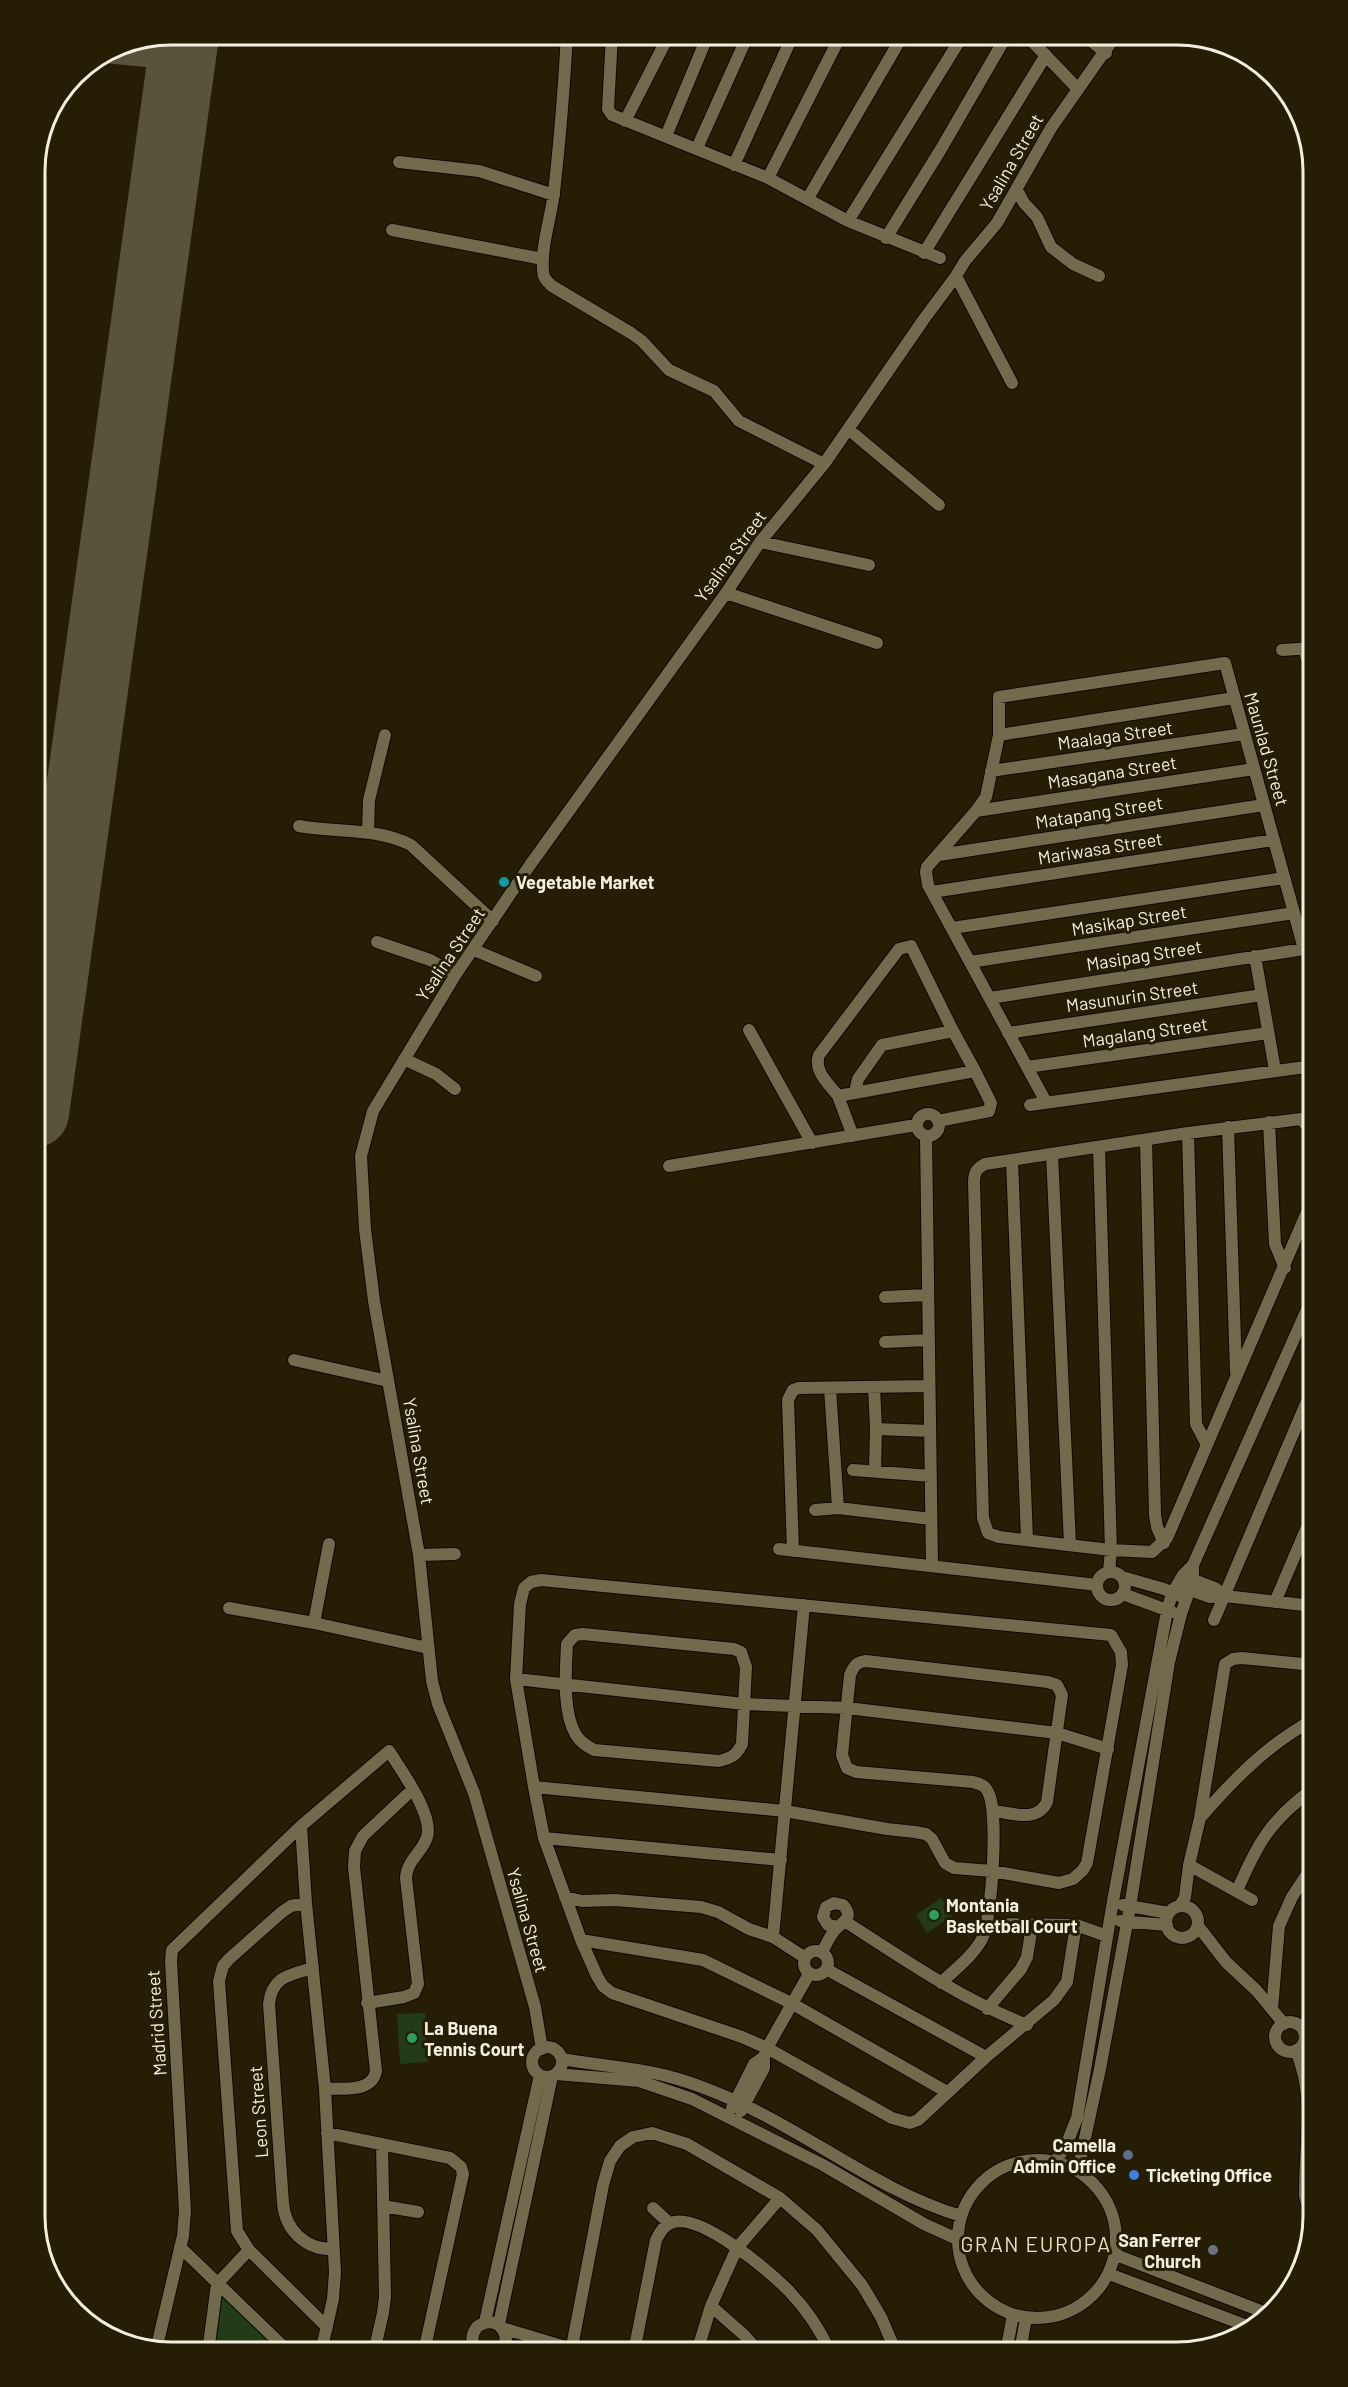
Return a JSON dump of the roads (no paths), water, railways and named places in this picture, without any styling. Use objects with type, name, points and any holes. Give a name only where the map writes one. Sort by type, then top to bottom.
[{"type":"street","points":[[566,45],[554,195],[543,259],[545,280],[642,340],[669,370],[714,391],[739,421],[824,464]]},
{"type":"street","points":[[611,45],[608,109],[612,115],[768,178],[848,221],[940,258]]},
{"type":"street","points":[[625,121],[664,45]]},
{"type":"street","points":[[666,136],[704,45]]},
{"type":"street","points":[[697,148],[743,45]]},
{"type":"street","points":[[734,165],[789,45]]},
{"type":"street","points":[[768,178],[836,45]]},
{"type":"street","points":[[808,198],[897,45]]},
{"type":"street","points":[[848,221],[957,45]]},
{"type":"street","points":[[886,238],[1001,45]]},
{"type":"street","points":[[1036,45],[1077,88]]},
{"type":"street","points":[[1096,45],[1106,53]]},
{"type":"street","name":"Ysalina Street","points":[[542,2049],[535,2007],[474,1793],[434,1694],[419,1556],[407,1476],[374,1301],[364,1229],[361,1156],[373,1111],[456,974],[530,865],[726,593],[760,542],[824,464],[924,319],[957,276],[965,261],[998,224],[1051,128],[1077,88],[1110,45]]},
{"type":"street","points":[[924,253],[1046,56]]},
{"type":"street","points":[[399,162],[479,171],[554,195]]},
{"type":"street","points":[[1017,190],[1037,217],[1051,247],[1073,264],[1099,276]]},
{"type":"street","points":[[392,230],[543,259]]},
{"type":"street","points":[[957,276],[1012,383]]},
{"type":"street","points":[[849,429],[939,505]]},
{"type":"street","points":[[760,542],[869,565]]},
{"type":"street","points":[[726,593],[877,644]]},
{"type":"street","points":[[1282,650],[1303,648]]},
{"type":"street","name":"Maunlad Street","points":[[999,735],[999,697],[1224,663],[1303,945]]},
{"type":"street","points":[[1046,1102],[932,892],[926,872],[930,862],[939,855],[986,797],[999,735],[1234,698]]},
{"type":"street","name":"Maalaga Street","points":[[991,771],[1244,734]]},
{"type":"street","points":[[368,831],[370,792],[385,735]]},
{"type":"street","name":"Masagana Street","points":[[976,811],[1254,769]]},
{"type":"street","name":"Matapang Street","points":[[939,855],[1264,805]]},
{"type":"street","points":[[299,826],[315,829],[368,831],[396,838],[411,845],[494,921]]},
{"type":"street","name":"Mariwasa Street","points":[[932,892],[1274,840]]},
{"type":"street","points":[[952,928],[1284,878]]},
{"type":"street","name":"Masikap Street","points":[[970,962],[1294,913]]},
{"type":"street","points":[[377,942],[430,960],[456,974]]},
{"type":"street","points":[[853,1136],[838,1096],[820,1072],[817,1062],[819,1055],[898,949],[911,946],[991,1103],[989,1111],[938,1121]]},
{"type":"street","name":"Masipag Street","points":[[990,998],[1303,949]]},
{"type":"street","points":[[474,950],[536,976]]},
{"type":"street","points":[[1255,956],[1275,1070]]},
{"type":"street","name":"Masunurin Street","points":[[1008,1033],[1262,995]]},
{"type":"street","points":[[749,1030],[812,1143]]},
{"type":"street","points":[[855,1092],[858,1079],[882,1045],[953,1031]]},
{"type":"street","name":"Magalang Street","points":[[1027,1067],[1269,1033]]},
{"type":"street","points":[[404,1059],[436,1074],[455,1089]]},
{"type":"street","points":[[1030,1105],[1303,1067]]},
{"type":"street","points":[[838,1096],[975,1071]]},
{"type":"street","points":[[926,1136],[919,1132],[916,1125],[919,1118],[926,1114],[938,1121]]},
{"type":"street","points":[[1303,1120],[1228,1127],[985,1164],[978,1167],[974,1173],[983,1518],[988,1533],[999,1537],[1111,1550],[1152,1552],[1164,1543],[1303,1225]]},
{"type":"street","points":[[926,1136],[936,1132],[938,1121]]},
{"type":"street","points":[[1269,1122],[1275,1244],[1285,1268]]},
{"type":"street","points":[[669,1166],[916,1125]]},
{"type":"street","points":[[1228,1127],[1236,1375]]},
{"type":"street","points":[[1188,1133],[1196,1424],[1206,1443]]},
{"type":"street","points":[[926,1136],[932,1565]]},
{"type":"street","points":[[1146,1140],[1155,1515],[1156,1527],[1164,1543]]},
{"type":"street","points":[[1099,1147],[1111,1550],[1109,1572]]},
{"type":"street","points":[[1052,1154],[1070,1544]]},
{"type":"street","points":[[1012,1161],[1027,1539]]},
{"type":"street","points":[[885,1297],[928,1295]]},
{"type":"street","points":[[1056,2161],[1067,2143],[1077,2118],[1113,1901],[1167,1611],[1183,1587],[1303,1320]]},
{"type":"street","points":[[885,1342],[929,1340]]},
{"type":"street","points":[[294,1360],[388,1381]]},
{"type":"street","points":[[793,1551],[788,1400],[793,1390],[799,1388],[929,1386]]},
{"type":"street","points":[[874,1387],[875,1471]]},
{"type":"street","points":[[830,1388],[838,1508]]},
{"type":"street","points":[[1214,1620],[1303,1413]]},
{"type":"street","points":[[876,1429],[930,1431]]},
{"type":"street","points":[[853,1470],[931,1476]]},
{"type":"street","points":[[815,1510],[838,1508],[931,1520]]},
{"type":"street","points":[[1275,1602],[1303,1538]]},
{"type":"street","points":[[314,1623],[329,1544]]},
{"type":"street","points":[[779,1549],[1097,1585]]},
{"type":"street","points":[[419,1556],[455,1554]]},
{"type":"street","points":[[1109,1572],[1164,1589],[1215,1587],[1225,1596],[1303,1605]]},
{"type":"street","points":[[1109,1572],[1101,1577],[1097,1585],[1100,1594],[1107,1599],[1116,1599],[1123,1594],[1125,1586],[1122,1577]]},
{"type":"street","points":[[534,1787],[785,1811],[926,1834],[932,1839],[945,1863],[954,1868],[992,1871],[1059,1883],[1073,1879],[1087,1863],[1122,1665],[1121,1652],[1111,1635],[541,1580],[531,1582],[524,1588],[520,1604],[516,1679],[534,1787],[544,1838],[580,1940],[603,1986],[612,1993],[742,2037],[765,2052],[892,2118],[910,2123],[918,2120],[947,2092],[1054,2000],[1067,1982],[1076,1925]]},
{"type":"street","points":[[1078,2170],[1100,2069],[1130,1907],[1169,1662],[1181,1614],[1183,1587]]},
{"type":"street","points":[[1123,1594],[1181,1614]]},
{"type":"street","points":[[773,1937],[804,1605]]},
{"type":"street","points":[[229,1608],[314,1623],[428,1648]]},
{"type":"street","points":[[575,1635],[722,1648],[741,1652],[746,1667],[742,1744],[731,1758],[719,1761],[594,1750],[582,1743],[576,1736],[571,1724],[565,1686],[567,1644],[575,1635]]},
{"type":"street","points":[[1198,1926],[1192,1935],[1182,1938],[1172,1934],[1172,1915],[1185,1897],[1225,1664],[1233,1659],[1242,1658],[1303,1664]]},
{"type":"street","points":[[941,1983],[982,1939],[987,1924],[994,1811],[987,1789],[973,1782],[856,1772],[847,1768],[842,1755],[850,1676],[858,1662],[866,1661],[1048,1682],[1061,1690],[1058,1733],[1044,1809],[1031,1816],[994,1811]]},
{"type":"street","points":[[516,1679],[744,1704],[796,1704],[847,1708],[1058,1733],[1108,1749]]},
{"type":"street","points":[[1200,1818],[1226,1788],[1262,1754],[1288,1734],[1303,1726]]},
{"type":"street","name":"Madrid Street","points":[[158,2341],[184,2225],[185,2196],[172,1950],[179,1940],[301,1827],[389,1751],[412,1789]]},
{"type":"street","points":[[325,2089],[362,2087],[370,2084],[375,2078],[376,2071],[367,2003],[354,1867],[355,1851],[370,1828],[412,1789],[429,1828],[427,1838],[406,1868],[417,1989],[414,1993],[404,1997],[367,2003]]},
{"type":"street","points":[[1237,1890],[1263,1837],[1294,1803],[1303,1797]]},
{"type":"street","points":[[301,1827],[306,1903],[325,2089],[333,2249],[333,2290],[323,2342]]},
{"type":"street","points":[[544,1838],[781,1860]]},
{"type":"street","points":[[1189,1865],[1252,1900]]},
{"type":"street","points":[[1272,2009],[1280,1926],[1292,1897],[1303,1881]]},
{"type":"street","points":[[565,1898],[582,1901],[615,1900],[701,1907],[718,1912],[748,1929],[773,1937],[804,1958]]},
{"type":"street","points":[[1113,1901],[1130,1907],[1172,1915]]},
{"type":"street","points":[[306,1903],[291,1906],[282,1912],[229,1959],[220,1972],[219,1981],[236,2224],[240,2238],[249,2250],[327,2327]]},
{"type":"street","points":[[1110,1918],[1126,1922],[1194,1911],[1198,1926],[1226,1962],[1284,2024]]},
{"type":"street","points":[[987,1924],[1076,1925],[1107,1936]]},
{"type":"street","points":[[822,1952],[842,1925],[987,2009],[1027,2025]]},
{"type":"street","points":[[987,2009],[1021,1969],[1027,1957],[1032,1926]]},
{"type":"street","points":[[580,1940],[703,1960],[791,2003],[947,2092]]},
{"type":"street","points":[[812,1951],[822,1952],[828,1960],[826,1969],[819,1975],[809,1974],[804,1967],[804,1958],[812,1951]]},
{"type":"street","name":"Leon Street","points":[[313,1968],[279,1980],[271,1993],[269,2004],[282,2191],[284,2214],[292,2230],[321,2250],[333,2249]]},
{"type":"street","points":[[826,1969],[986,2058]]},
{"type":"street","points":[[733,2118],[740,2103],[764,2068],[765,2052],[809,1974]]},
{"type":"street","points":[[1303,2027],[1295,2023],[1284,2024],[1276,2032],[1276,2043],[1285,2051],[1296,2050],[1303,2043]]},
{"type":"street","points":[[485,2322],[549,2075],[561,2066],[562,2060],[556,2051],[542,2049],[533,2059],[534,2069],[549,2075],[639,2081],[692,2098],[823,2165],[924,2224],[957,2239]]},
{"type":"street","points":[[1296,2050],[1303,2063]]},
{"type":"street","points":[[562,2060],[645,2071],[698,2086],[740,2103],[900,2193],[931,2207],[961,2216]]},
{"type":"street","points":[[505,2342],[500,2326],[549,2075]]},
{"type":"street","points":[[327,2133],[450,2158],[461,2167],[463,2174],[426,2342]]},
{"type":"street","points":[[575,2342],[603,2185],[610,2161],[620,2146],[633,2137],[652,2133],[668,2136],[687,2144],[780,2198],[817,2230],[841,2257],[881,2317],[892,2342]]},
{"type":"street","points":[[376,2342],[385,2296],[382,2144]]},
{"type":"street","points":[[1032,2159],[1056,2161],[1078,2170],[1095,2184],[1108,2201],[1115,2222],[1116,2255],[1109,2274],[1095,2294],[1077,2308],[1054,2317],[1026,2318],[1013,2315],[989,2302],[972,2285],[961,2263],[957,2239],[961,2216],[971,2194],[987,2176],[1008,2165],[1032,2159]]},
{"type":"street","points":[[700,2342],[711,2306],[737,2248],[780,2198]]},
{"type":"street","points":[[383,2206],[418,2211]]},
{"type":"street","points":[[653,2208],[669,2223]]},
{"type":"street","points":[[636,2342],[656,2240],[662,2228],[678,2221],[705,2228],[737,2248],[788,2290],[813,2319],[825,2342]]},
{"type":"street","points":[[180,2247],[278,2342]]},
{"type":"street","points":[[209,2342],[217,2284],[249,2250]]},
{"type":"street","points":[[1116,2255],[1260,2311]]},
{"type":"street","points":[[1109,2274],[1242,2324]]},
{"type":"street","points":[[711,2306],[750,2342]]},
{"type":"street","points":[[1008,2342],[1013,2315]]},
{"type":"street","points":[[1022,2342],[1026,2318]]},
{"type":"street","points":[[473,2342],[472,2335],[477,2326],[485,2322],[547,2342]]},
{"type":"place","name":"Vegetable Market","points":[[504,882]]},
{"type":"place","name":"Montania Basketball Court","points":[[934,1915]]},
{"type":"place","name":"La Buena Tennis Court","points":[[412,2038]]},
{"type":"place","name":"Camella Admin Office","points":[[1128,2155]]},
{"type":"place","name":"Ticketing Office","points":[[1134,2175]]},
{"type":"place","name":"San Ferrer Church","points":[[1213,2250]]},
{"type":"district","name":"GRAN EUROPA","points":[[1036,2243]]}]
